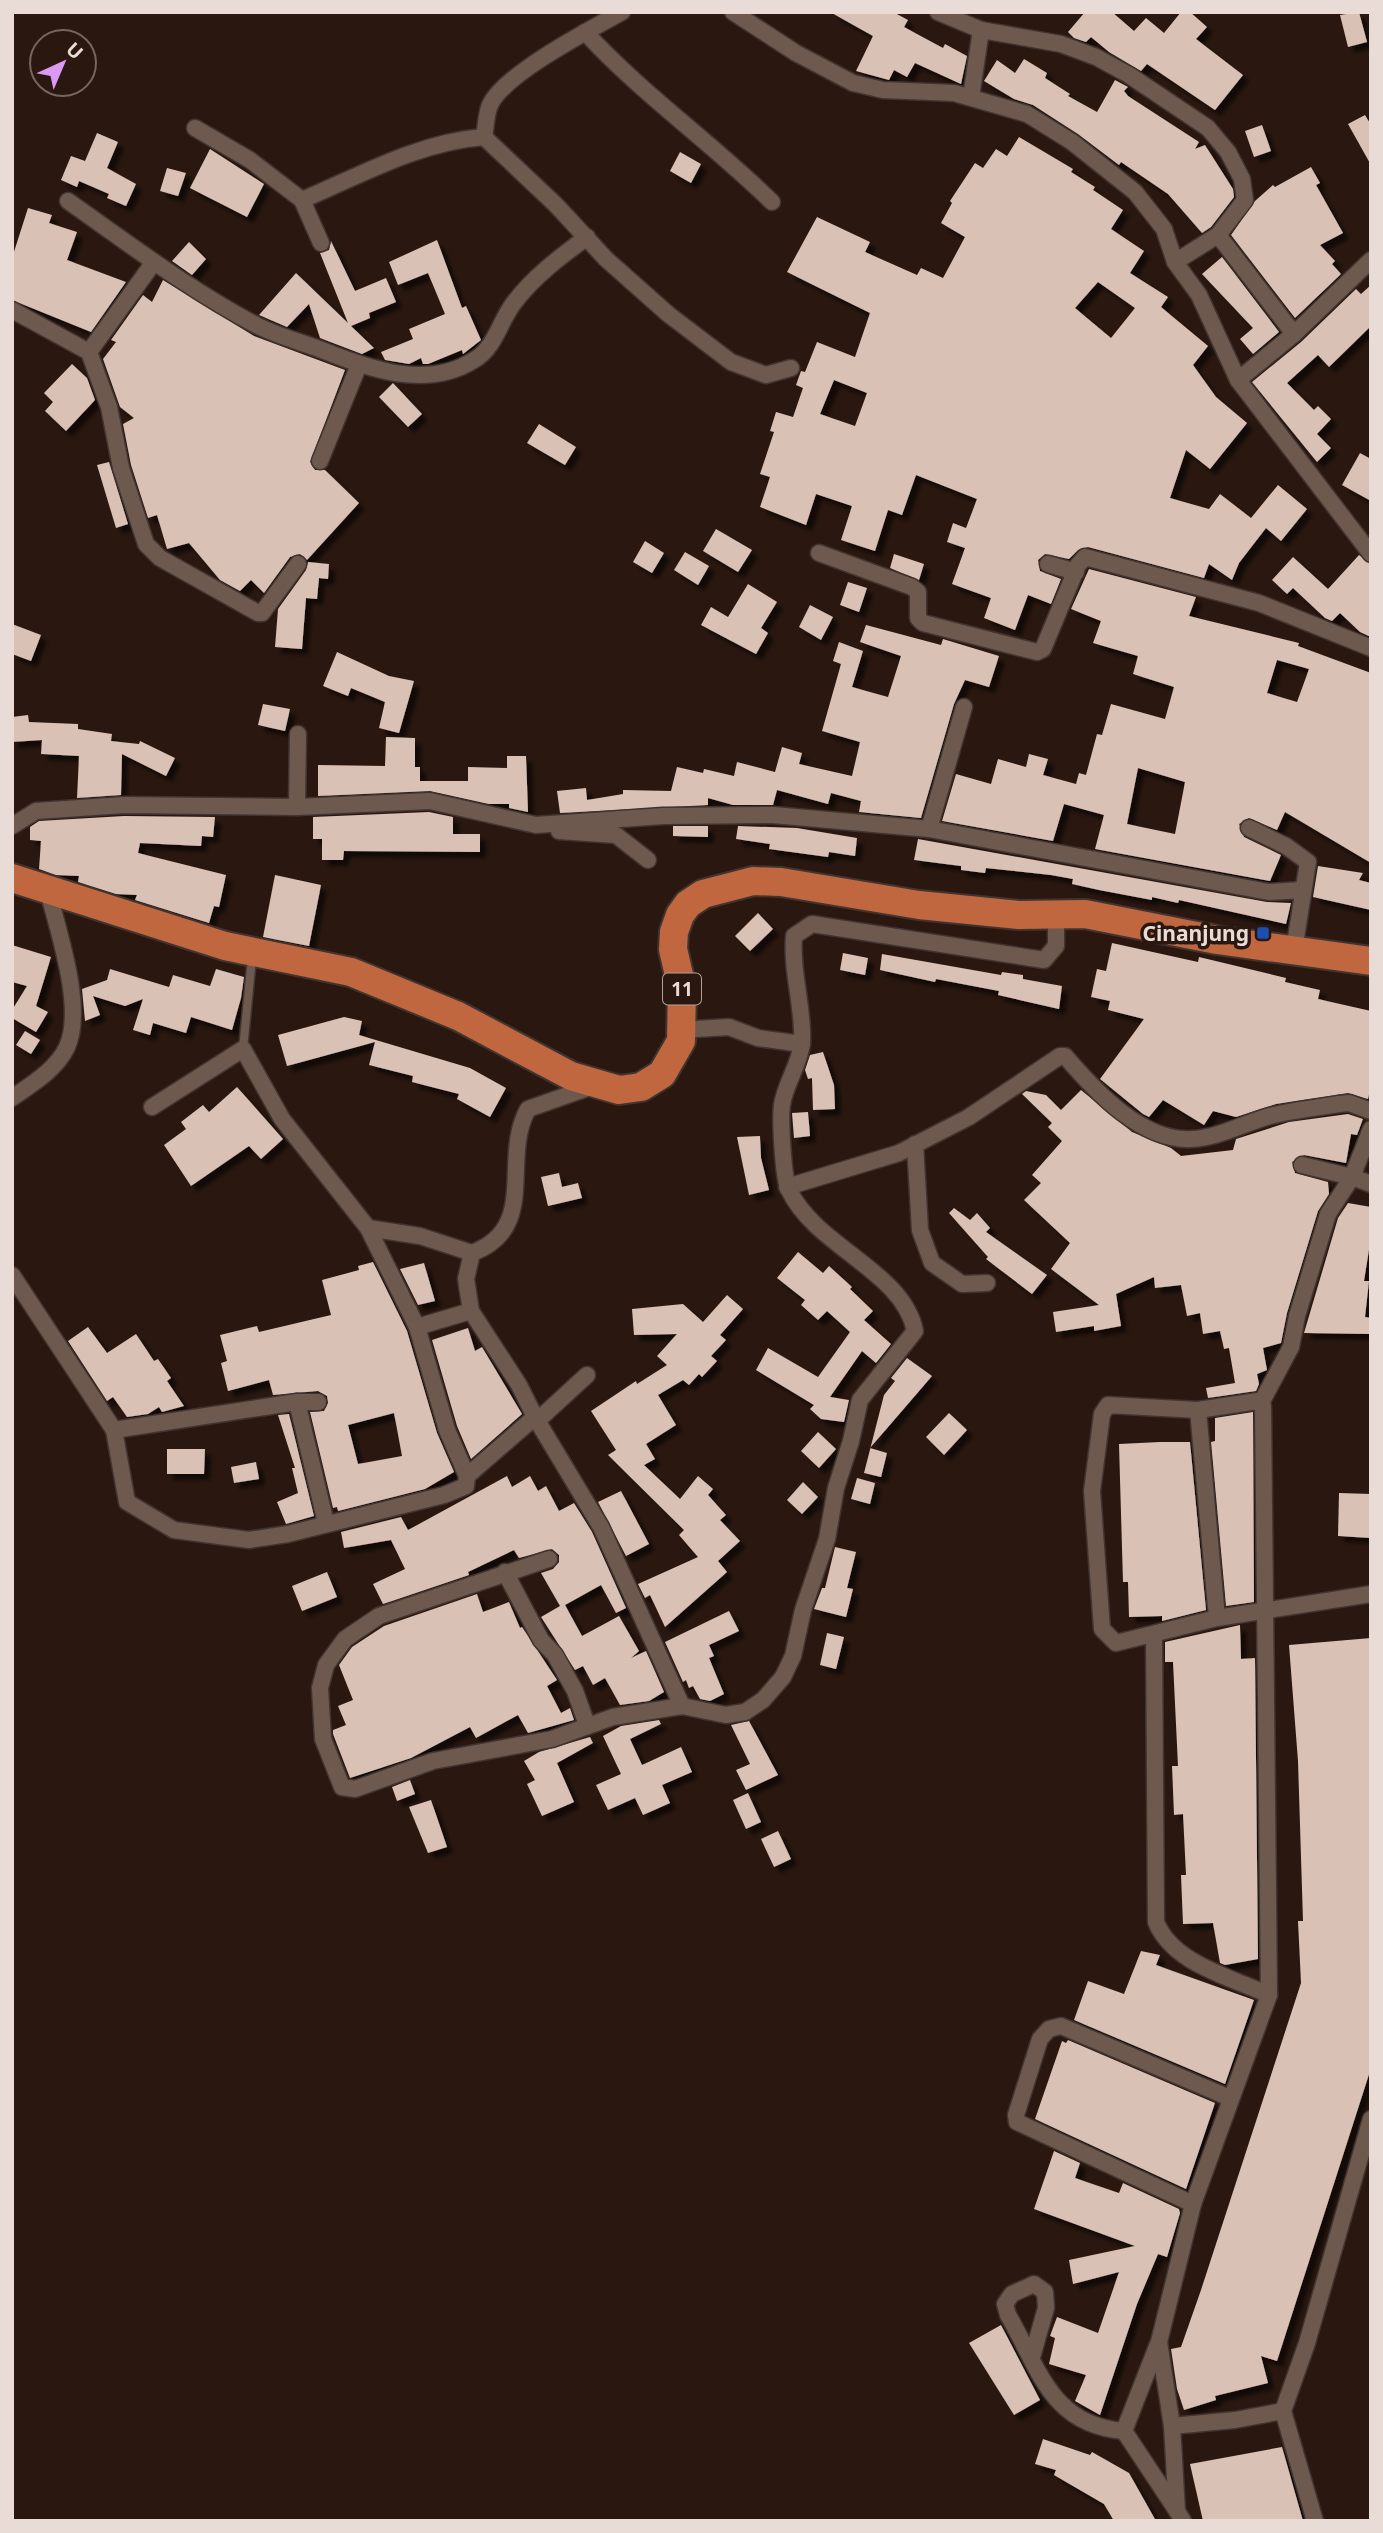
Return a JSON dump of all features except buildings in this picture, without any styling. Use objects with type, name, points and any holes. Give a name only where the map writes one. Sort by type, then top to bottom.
[{"type":"highway","name":"11","points":[[12,878],[47,887],[193,936],[253,952],[351,972],[409,994],[509,1041],[571,1076],[619,1090],[641,1087],[656,1078],[676,1054],[681,1041],[682,988],[673,949],[674,932],[688,904],[703,894],[753,881],[781,882],[919,905],[1019,915],[1085,914],[1217,940],[1371,961]]},
{"type":"street","points":[[484,137],[489,106],[498,94],[536,64],[622,12]]},
{"type":"street","points":[[939,12],[981,30],[1061,44],[1096,57],[1208,128],[1228,152],[1238,170],[1245,200],[1218,235],[1175,262]]},
{"type":"street","points":[[737,13],[796,53],[853,83],[883,90],[954,93],[1027,114],[1072,142],[1135,192],[1164,229],[1175,262],[1199,295],[1238,380],[1371,554]]},
{"type":"street","points":[[971,97],[981,30]]},
{"type":"street","points":[[585,32],[608,57],[726,157],[772,202]]},
{"type":"street","points":[[195,128],[250,160],[302,200],[321,243]]},
{"type":"street","points":[[302,200],[402,156],[452,139],[484,137],[587,237],[606,259],[668,314],[731,362],[766,375],[791,369]]},
{"type":"street","points":[[68,201],[154,262],[259,326],[358,366],[397,375],[429,374],[460,368],[476,359],[488,350],[512,305],[543,271],[587,237]]},
{"type":"street","points":[[1218,235],[1294,334]]},
{"type":"street","points":[[1238,380],[1294,334],[1371,260]]},
{"type":"street","points":[[89,352],[154,262]]},
{"type":"street","points":[[12,310],[89,352],[110,407],[121,468],[146,544],[160,558],[258,613],[261,613],[298,564]]},
{"type":"street","points":[[320,461],[358,366]]},
{"type":"street","points":[[819,552],[912,587],[918,592],[918,618],[923,623],[1037,652],[1043,649],[1081,560],[1094,557],[1129,570],[1259,603],[1371,648]]},
{"type":"street","points":[[1048,564],[1076,572]]},
{"type":"street","points":[[929,829],[964,708]]},
{"type":"street","points":[[297,807],[298,734]]},
{"type":"street","points":[[12,826],[36,811],[112,806],[297,807],[430,802],[549,830],[616,835],[648,860]]},
{"type":"street","points":[[536,825],[663,816],[774,815],[929,829],[1269,892],[1302,890]]},
{"type":"street","points":[[1248,828],[1286,846],[1308,862],[1294,950]]},
{"type":"street","points":[[12,1098],[55,1064],[67,1047],[72,1032],[70,986],[47,887]]},
{"type":"street","points":[[549,1559],[379,1616],[345,1639],[326,1665],[320,1688],[323,1739],[338,1783],[346,1790],[355,1789],[433,1761],[552,1739],[613,1717],[682,1706],[726,1715],[746,1712],[763,1700],[783,1677],[793,1656],[803,1610],[827,1539],[836,1488],[851,1441],[859,1399],[915,1331],[912,1313],[900,1297],[810,1222],[787,1187],[782,1105],[802,1044],[794,936],[812,924],[1044,960],[1056,946],[1056,913]]},
{"type":"street","points":[[680,1030],[729,1027],[758,1038],[802,1044]]},
{"type":"street","points":[[12,1275],[114,1430],[128,1502],[174,1530],[249,1540],[288,1534],[443,1495],[466,1486],[467,1476],[447,1430],[417,1327],[368,1228],[282,1119],[243,1049],[152,1107]]},
{"type":"street","points":[[787,1187],[899,1153],[969,1116],[1060,1056],[1065,1056],[1084,1077],[1141,1125],[1178,1139],[1194,1140],[1273,1115],[1339,1104],[1358,1105],[1371,1111]]},
{"type":"street","points":[[368,1228],[420,1236],[472,1253],[495,1242],[506,1231],[514,1197],[520,1133],[528,1109],[596,1084]]},
{"type":"street","points":[[1124,2431],[1159,2342],[1193,2204],[1269,1995],[1267,1612],[1261,1403],[1291,1347],[1297,1316],[1328,1214],[1352,1177],[1371,1129]]},
{"type":"street","points":[[915,1144],[920,1230],[932,1263],[962,1284],[986,1283]]},
{"type":"street","points":[[1302,1165],[1371,1184]]},
{"type":"street","points":[[472,1253],[466,1279],[471,1311],[519,1385],[536,1419],[601,1527],[682,1706]]},
{"type":"street","points":[[417,1327],[471,1311]]},
{"type":"street","points":[[467,1476],[587,1376]]},
{"type":"street","points":[[114,1430],[297,1402],[318,1402]]},
{"type":"street","points":[[297,1402],[326,1523]]},
{"type":"street","points":[[1261,1403],[1198,1410],[1108,1405],[1102,1414],[1092,1491],[1102,1629],[1116,1643],[1217,1618],[1371,1594]]},
{"type":"street","points":[[1198,1410],[1217,1618]]},
{"type":"street","points":[[505,1572],[541,1640],[555,1656],[575,1691],[587,1725]]},
{"type":"street","points":[[1154,1635],[1156,1922],[1161,1936],[1181,1955],[1269,1995]]},
{"type":"street","points":[[1193,2204],[1017,2122],[1016,2115],[1040,2039],[1049,2029],[1061,2026],[1230,2098]]},
{"type":"street","points":[[1315,2521],[1283,2411],[1307,2343],[1371,2119]]},
{"type":"street","points":[[1159,2342],[1172,2426],[1180,2516]]},
{"type":"street","points":[[1032,2357],[1056,2402],[1083,2422],[1098,2429],[1124,2431]]},
{"type":"street","points":[[1172,2426],[1235,2420],[1283,2411]]},
{"type":"street","points":[[1124,2431],[1180,2516]]},
{"type":"lane","points":[[243,1049],[253,952]]},
{"type":"place","name":"Cinanjung","points":[[1263,933]]}]
